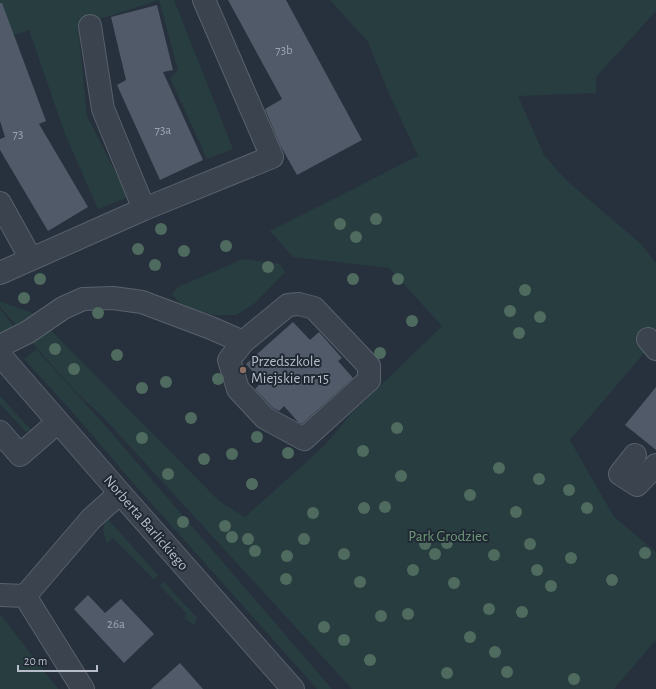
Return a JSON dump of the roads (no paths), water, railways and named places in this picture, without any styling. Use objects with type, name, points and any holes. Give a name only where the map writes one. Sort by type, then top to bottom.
[{"type":"street","points":[[0,273],[144,209],[272,157],[204,0]]},
{"type":"street","points":[[90,26],[103,109],[144,209]]},
{"type":"street","points":[[0,203],[31,259]]},
{"type":"street","points":[[0,346],[28,332],[63,308],[83,299],[113,298],[142,302],[211,328],[243,342]]},
{"type":"street","points":[[299,304],[314,308],[369,366],[369,380],[304,438],[265,418],[238,389],[229,360],[243,342],[288,305],[299,304]]},
{"type":"street","name":"Norberta Barlickiego","points":[[0,355],[120,494],[293,689]]},
{"type":"street","points":[[0,432],[20,455],[58,422]]},
{"type":"street","points":[[635,455],[620,474],[637,485],[656,465]]},
{"type":"street","points":[[25,596],[91,519],[120,494]]},
{"type":"street","points":[[0,595],[25,596]]},
{"type":"street","points":[[25,596],[84,689]]},
{"type":"place","name":"Przedszkole Miejskie nr 15","points":[[243,370]]},
{"type":"park label","name":"Park Grodziec","points":[[448,536]]}]
